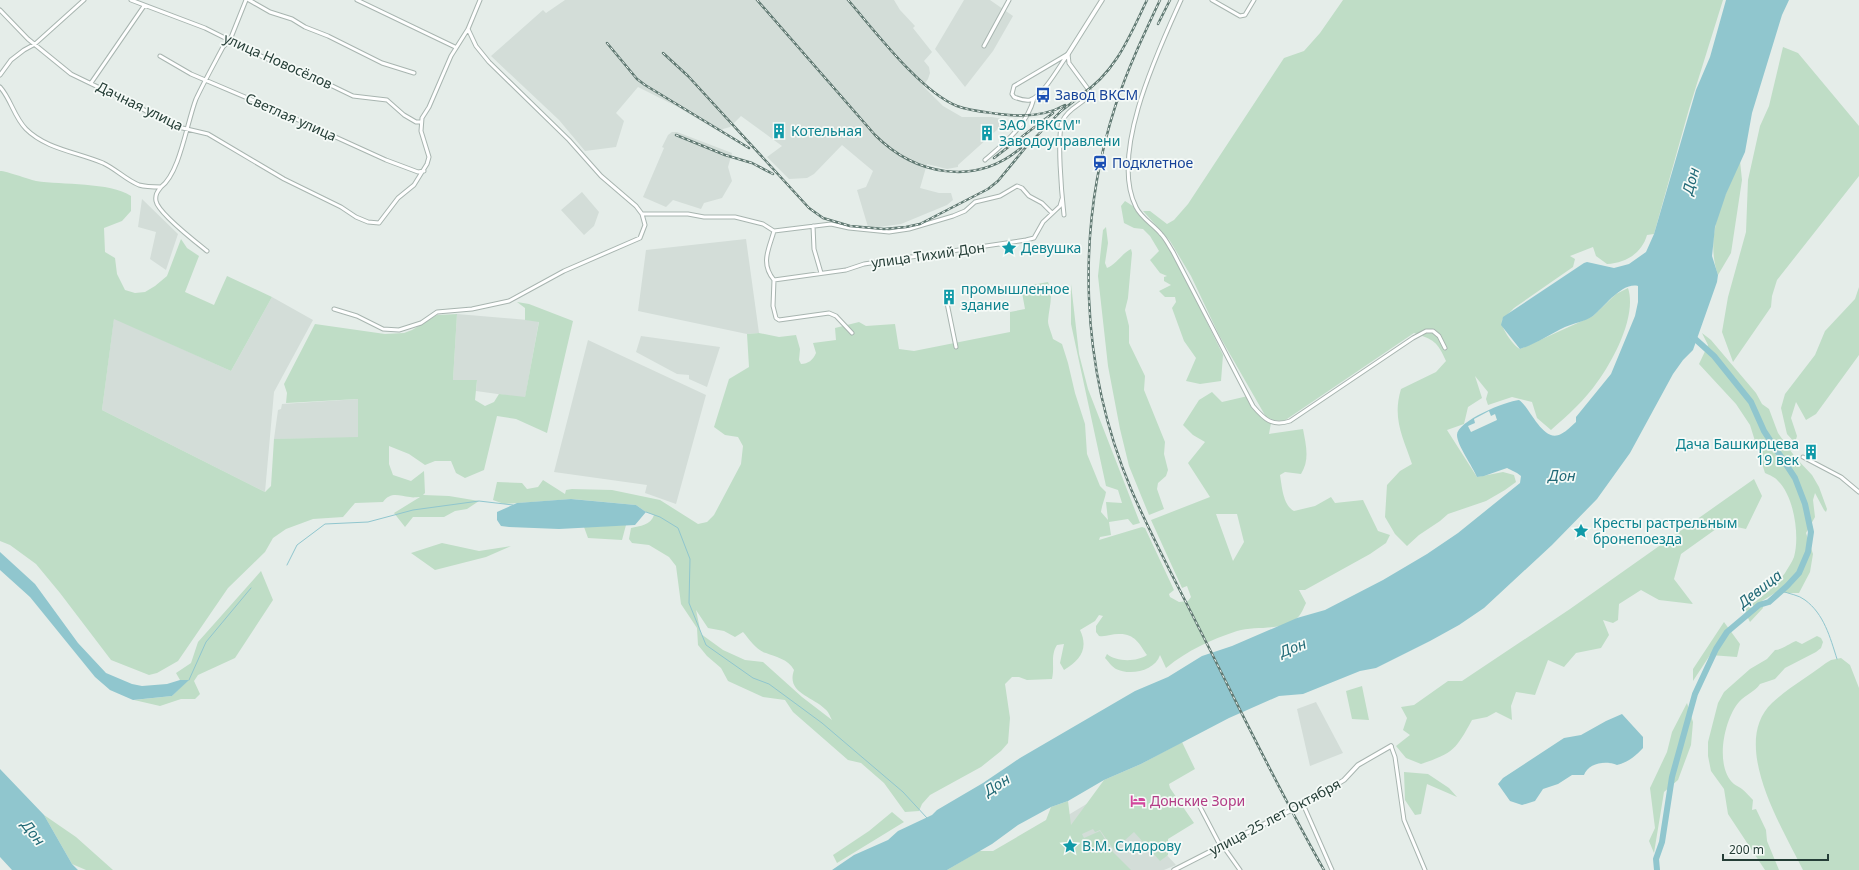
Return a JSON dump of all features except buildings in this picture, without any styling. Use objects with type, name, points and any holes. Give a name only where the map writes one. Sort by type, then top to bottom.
[{"type":"street","points":[[0,75],[12,60],[24,50],[35,44],[84,0]]},
{"type":"street","name":"улица Новосёлов","points":[[131,0],[205,28],[265,58],[324,82],[353,96],[387,100],[404,116],[416,122],[421,122]]},
{"type":"street","points":[[207,251],[176,226],[156,204],[156,194],[166,182],[176,162],[186,140],[189,119],[197,98],[223,47],[230,40],[247,0],[270,12],[292,19],[305,27],[328,36],[382,63],[414,73]]},
{"type":"street","points":[[357,0],[455,47]]},
{"type":"street","points":[[424,171],[429,157],[421,131],[421,122],[455,47],[468,29],[480,0]]},
{"type":"street","points":[[984,46],[1009,0]]},
{"type":"street","points":[[985,160],[1014,134],[1023,123],[1028,115],[1034,98],[1068,54],[1102,0]]},
{"type":"street","points":[[1181,0],[1152,62],[1134,123],[1128,185],[1136,208],[1162,234],[1254,406],[1270,423],[1284,423],[1290,421],[1413,338],[1426,331],[1433,331],[1439,336],[1446,348]]},
{"type":"street","points":[[1212,0],[1240,16],[1245,15],[1254,0]]},
{"type":"street","points":[[92,83],[144,6]]},
{"type":"street","name":"Дачная улица","points":[[0,10],[22,34],[62,69],[174,126],[208,134],[284,179],[368,222],[379,223],[398,198],[414,184],[424,171]]},
{"type":"street","points":[[334,309],[357,316],[383,330],[399,330],[421,323],[437,312],[472,309],[509,301],[564,271],[640,238],[645,225],[642,214],[636,206],[601,176],[569,140],[489,62],[473,41],[468,29]]},
{"type":"street","points":[[1034,98],[1028,100],[1014,97],[1012,94],[1012,89],[1014,86],[1035,72],[1068,54]]},
{"type":"street","points":[[1064,215],[1060,151],[1062,121],[1068,113],[1087,99],[1091,93],[1069,63],[1068,54]]},
{"type":"street","name":"Светлая улица","points":[[160,56],[191,74],[386,160],[418,172],[424,171]]},
{"type":"street","points":[[0,87],[25,128],[37,137],[66,151],[102,163],[118,171],[139,185],[161,187]]},
{"type":"street","points":[[642,214],[688,214],[704,217],[735,217],[764,224],[774,231],[831,224],[890,232],[909,229],[953,216],[965,211],[975,202],[1000,196],[1017,186],[1022,188],[1029,196],[1042,203],[1052,212]]},
{"type":"street","name":"улица Тихий Дон","points":[[774,280],[846,270],[864,264],[1034,238],[1043,222],[1060,206],[1062,199]]},
{"type":"street","points":[[813,226],[814,249],[821,273]]},
{"type":"street","points":[[774,231],[766,256],[766,265],[768,274],[774,280],[773,306],[776,318],[779,320],[829,313],[836,316],[852,333]]},
{"type":"street","points":[[947,303],[956,347]]},
{"type":"street","points":[[1803,457],[1841,477],[1859,492]]},
{"type":"street","points":[[1391,746],[1395,757],[1404,820],[1425,870]]},
{"type":"street","name":"улица 25 лет Октября","points":[[1176,870],[1304,804],[1344,780],[1358,765],[1391,746]]},
{"type":"street","points":[[1304,804],[1332,870]]},
{"type":"street","points":[[1199,805],[1222,847],[1240,870]]},
{"type":"shaded area","points":[[565,0],[894,0],[900,10],[915,26],[913,28],[932,52],[924,61],[929,67],[930,73],[923,86],[943,106],[962,117],[992,117],[1008,120],[958,165],[958,167],[947,169],[927,164],[920,188],[939,193],[951,193],[953,200],[947,205],[901,224],[879,227],[868,227],[857,190],[866,187],[873,171],[842,145],[814,174],[807,178],[789,179],[767,157],[782,146],[741,116],[730,127],[723,129],[720,132],[676,106],[638,87],[616,113],[624,121],[616,147],[585,151],[559,120],[491,56],[543,10],[546,13]]},
{"type":"shaded area","points":[[964,0],[990,0],[1013,16],[993,51],[965,87],[935,49]]},
{"type":"shaded area","points":[[672,132],[677,132],[732,153],[728,167],[732,181],[722,198],[704,203],[701,209],[673,200],[666,207],[643,197],[664,148],[662,147],[668,135]]},
{"type":"shaded area","points":[[582,192],[599,212],[594,226],[584,235],[561,210]]},
{"type":"shaded area","points":[[142,199],[178,234],[166,270],[150,259],[156,232],[138,227]]},
{"type":"shaded area","points":[[746,239],[759,333],[747,334],[638,311],[646,250]]},
{"type":"shaded area","points":[[272,297],[313,320],[274,392],[265,492],[102,410],[114,318],[231,371]]},
{"type":"shaded area","points":[[457,314],[539,321],[525,398],[476,391],[477,380],[453,380]]},
{"type":"shaded area","points":[[641,336],[720,347],[707,387],[689,379],[689,375],[677,374],[636,352]]},
{"type":"shaded area","points":[[588,340],[706,395],[676,504],[645,493],[647,485],[554,472]]},
{"type":"shaded area","points":[[359,399],[358,438],[274,439],[278,410],[281,409],[282,404]]},
{"type":"shaded area","points":[[1316,702],[1343,753],[1310,766],[1297,709]]},
{"type":"shaded area","points":[[1108,791],[1176,865],[1164,870],[1086,870],[1060,820]]},
{"type":"green space","points":[[1343,0],[1723,0],[1689,109],[1654,234],[1647,235],[1645,241],[1637,252],[1621,262],[1607,264],[1596,256],[1593,247],[1570,256],[1575,259],[1573,267],[1514,308],[1502,320],[1503,327],[1508,336],[1520,349],[1593,316],[1616,294],[1628,288],[1630,299],[1627,323],[1611,361],[1588,395],[1551,430],[1537,418],[1532,402],[1512,397],[1488,405],[1486,399],[1488,392],[1475,376],[1482,398],[1468,407],[1464,424],[1447,430],[1477,477],[1503,472],[1514,475],[1516,482],[1486,501],[1448,514],[1419,535],[1407,546],[1395,534],[1385,517],[1387,485],[1400,471],[1412,464],[1402,436],[1398,419],[1399,400],[1401,389],[1436,372],[1446,361],[1437,345],[1431,340],[1414,333],[1284,421],[1273,420],[1266,417],[1219,335],[1191,276],[1170,241],[1143,211],[1150,211],[1167,224],[1174,220],[1188,204],[1284,58],[1304,51],[1320,33]]},
{"type":"green space","points":[[1783,47],[1798,53],[1859,126],[1859,176],[1777,280],[1772,296],[1771,307],[1733,362],[1722,332],[1728,297],[1746,232],[1748,180],[1760,126],[1769,106]]},
{"type":"green space","points":[[1740,161],[1742,180],[1731,253],[1718,275],[1714,260],[1713,245],[1715,231],[1722,203]]},
{"type":"green space","points":[[0,171],[36,181],[111,188],[131,196],[131,211],[122,221],[104,228],[105,252],[115,258],[117,274],[125,290],[135,293],[145,292],[167,276],[181,239],[187,248],[199,256],[185,292],[214,305],[227,276],[272,297],[231,371],[114,319],[102,410],[265,492],[271,486],[274,439],[358,437],[358,399],[286,403],[287,393],[284,384],[315,324],[385,334],[404,333],[437,315],[457,314],[453,380],[477,380],[475,400],[485,406],[494,402],[499,394],[525,397],[539,322],[525,320],[525,308],[517,302],[529,304],[573,321],[547,433],[516,419],[497,416],[484,470],[465,478],[456,473],[451,461],[435,461],[425,465],[409,454],[389,446],[389,464],[393,475],[411,481],[424,471],[425,493],[423,495],[449,496],[479,501],[467,509],[455,511],[444,517],[413,517],[405,527],[394,513],[420,497],[392,495],[383,502],[355,503],[343,517],[313,519],[286,529],[273,538],[265,552],[228,588],[178,661],[157,673],[149,675],[111,660],[36,564],[10,545],[0,541]]},
{"type":"green space","points":[[1125,201],[1136,208],[1171,249],[1223,355],[1221,381],[1200,384],[1186,381],[1196,358],[1184,341],[1172,308],[1176,302],[1175,297],[1165,297],[1159,291],[1171,285],[1164,281],[1164,277],[1167,276],[1160,273],[1150,260],[1159,251],[1150,236],[1143,229],[1134,228],[1124,223],[1121,206]]},
{"type":"green space","points":[[1106,227],[1108,243],[1105,263],[1107,268],[1114,264],[1131,249],[1132,253],[1128,298],[1125,310],[1129,326],[1129,343],[1145,376],[1144,390],[1165,442],[1164,454],[1168,470],[1166,476],[1158,483],[1157,489],[1164,509],[1149,515],[1129,466],[1120,429],[1108,366],[1098,276],[1103,230]]},
{"type":"green space","points":[[1048,282],[1050,287],[1051,297],[1048,321],[1053,339],[1062,344],[1068,363],[1075,393],[1085,424],[1087,454],[1100,486],[1106,492],[1101,512],[1108,520],[1106,502],[1122,503],[1118,490],[1106,486],[1071,324],[1071,284],[1079,354],[1088,389],[1140,523],[1133,525],[1128,519],[1109,522],[1111,535],[1100,537],[1099,540],[1142,527],[1145,528],[1174,590],[1169,594],[1170,597],[1179,602],[1188,601],[1191,597],[1187,586],[1182,588],[1151,520],[1210,497],[1188,463],[1205,442],[1193,435],[1183,425],[1199,400],[1212,392],[1222,402],[1248,396],[1253,406],[1271,423],[1269,434],[1303,429],[1306,452],[1306,463],[1304,469],[1301,474],[1285,472],[1280,475],[1285,500],[1290,508],[1294,511],[1315,506],[1331,497],[1335,503],[1363,500],[1378,531],[1390,535],[1386,543],[1370,554],[1305,590],[1299,590],[1306,603],[1300,615],[1291,622],[1276,627],[1244,629],[1227,634],[1191,651],[1166,668],[1160,655],[1153,665],[1141,671],[1128,672],[1115,668],[1105,658],[1107,654],[1121,660],[1138,659],[1147,655],[1136,640],[1128,635],[1118,634],[1099,636],[1096,632],[1096,626],[1103,616],[1099,615],[1095,621],[1080,630],[1084,643],[1083,648],[1078,658],[1070,666],[1064,670],[1060,663],[1064,644],[1057,645],[1053,657],[1052,679],[1027,680],[1019,677],[1012,677],[1005,684],[1010,718],[1008,743],[1001,751],[981,767],[930,795],[922,804],[919,811],[905,812],[884,783],[861,763],[848,760],[793,712],[785,700],[763,697],[728,681],[721,668],[707,656],[698,645],[697,628],[681,604],[676,566],[669,557],[649,545],[632,543],[629,539],[631,528],[648,523],[654,515],[646,512],[636,505],[572,499],[504,504],[493,500],[497,482],[522,483],[527,489],[538,487],[543,480],[565,494],[566,490],[572,489],[612,490],[660,500],[698,524],[707,522],[714,515],[741,464],[743,446],[738,437],[725,435],[714,427],[729,379],[749,367],[747,334],[759,333],[779,337],[796,335],[800,349],[799,360],[801,364],[804,364],[812,360],[816,353],[813,343],[836,340],[835,328],[859,322],[866,326],[895,324],[899,349],[914,351],[1010,332],[1010,312],[1025,309],[1021,287]],"holes":[[[1216,514],[1237,514],[1244,542],[1233,561]],[[696,610],[708,628],[724,631],[735,637],[743,632],[759,650],[788,663],[794,670],[793,678],[797,689],[826,710],[832,720],[802,697],[763,662],[745,660],[723,650],[701,634]]]},
{"type":"green space","points":[[1859,287],[1859,355],[1816,414],[1806,420],[1796,402],[1791,418],[1797,436],[1795,443],[1787,434],[1781,408],[1785,394],[1815,355],[1825,331],[1855,299]]},
{"type":"green space","points":[[1702,333],[1711,340],[1756,393],[1762,404],[1769,409],[1778,433],[1795,457],[1812,475],[1819,487],[1827,509],[1826,512],[1815,493],[1813,500],[1815,517],[1806,533],[1813,554],[1810,572],[1799,593],[1775,593],[1762,601],[1763,608],[1750,622],[1744,610],[1776,584],[1785,573],[1794,557],[1796,548],[1796,528],[1792,506],[1784,488],[1775,478],[1765,473],[1750,425],[1736,404],[1699,364],[1708,345]]},
{"type":"green space","points":[[1754,479],[1762,496],[1746,529],[1723,524],[1681,554],[1674,579],[1693,604],[1659,600],[1641,590],[1619,604],[1618,620],[1613,623],[1603,620],[1609,635],[1601,648],[1576,653],[1564,667],[1548,660],[1535,695],[1516,692],[1511,706],[1512,720],[1496,712],[1487,717],[1472,720],[1462,738],[1453,749],[1441,757],[1421,764],[1406,758],[1396,746],[1410,735],[1403,730],[1407,718],[1401,707],[1414,705],[1448,681],[1462,681],[1570,609]]},
{"type":"green space","points":[[626,525],[622,540],[588,538],[584,527]]},
{"type":"green space","points":[[442,543],[479,551],[511,546],[486,557],[435,570],[411,553]]},
{"type":"green space","points":[[261,571],[273,600],[235,658],[198,675],[194,681],[200,694],[195,699],[181,699],[160,706],[134,700],[172,696],[188,680],[180,680],[176,673],[191,663],[198,642]]},
{"type":"green space","points":[[1724,622],[1740,644],[1737,657],[1710,655],[1693,681],[1693,669]]},
{"type":"green space","points":[[1817,636],[1821,638],[1823,642],[1821,648],[1785,668],[1775,679],[1760,684],[1739,702],[1729,720],[1723,743],[1724,766],[1728,776],[1734,784],[1741,788],[1753,800],[1752,810],[1756,809],[1766,830],[1767,841],[1779,870],[1765,870],[1728,814],[1724,789],[1711,771],[1708,756],[1708,742],[1718,703],[1724,692],[1750,669],[1767,659],[1775,650],[1781,649],[1796,641],[1802,644]]},
{"type":"green space","points":[[1841,658],[1850,665],[1859,688],[1859,870],[1803,870],[1773,810],[1764,786],[1758,763],[1756,741],[1760,720],[1772,703],[1826,663],[1831,660]]},
{"type":"green space","points":[[1362,686],[1369,720],[1352,719],[1346,691]]},
{"type":"green space","points":[[1687,703],[1693,722],[1691,745],[1678,780],[1664,792],[1654,853],[1649,841],[1655,828],[1650,788],[1667,752],[1672,732]]},
{"type":"green space","points":[[1182,742],[1195,769],[1169,784],[1170,788],[1194,823],[1168,839],[1168,855],[1160,861],[1134,832],[1114,850],[1100,830],[1095,832],[1093,829],[1082,834],[1084,838],[1100,831],[1113,852],[1131,870],[947,870],[979,851],[993,851],[1046,820],[1051,807],[1068,801],[1071,825],[1104,780],[1141,764]]},
{"type":"green space","points":[[1404,772],[1428,774],[1449,788],[1457,797],[1427,784],[1421,814],[1415,815],[1405,800]]},
{"type":"green space","points":[[892,812],[904,822],[837,863],[833,855],[869,831]]},
{"type":"green space","points":[[44,815],[76,837],[113,870],[86,870],[72,864]]},
{"type":"water","name":"Дон","points":[[1726,0],[1789,0],[1782,15],[1752,113],[1745,152],[1726,194],[1715,227],[1712,256],[1718,275],[1717,282],[1693,350],[1683,360],[1673,374],[1630,453],[1597,499],[1552,545],[1484,608],[1459,625],[1430,641],[1376,668],[1360,671],[1303,694],[1279,696],[1229,718],[1141,764],[1104,780],[1068,801],[1051,807],[1018,825],[992,844],[947,870],[832,870],[854,855],[888,840],[898,831],[932,815],[937,810],[983,783],[1020,758],[1135,691],[1168,677],[1202,656],[1232,646],[1297,618],[1325,610],[1383,580],[1427,554],[1458,533],[1520,483],[1521,476],[1507,468],[1477,477],[1458,439],[1457,435],[1459,430],[1473,418],[1483,413],[1504,404],[1519,400],[1537,423],[1548,434],[1554,436],[1567,430],[1576,422],[1576,417],[1611,374],[1635,316],[1638,302],[1638,286],[1632,286],[1620,291],[1590,318],[1565,327],[1520,349],[1501,325],[1503,317],[1584,263],[1587,262],[1614,268],[1629,264],[1646,252],[1654,234],[1696,90],[1710,57]]},
{"type":"water","points":[[571,499],[636,505],[646,512],[635,525],[559,529],[501,526],[497,520],[497,512],[517,503]]},
{"type":"water","points":[[0,552],[35,584],[78,643],[106,673],[132,684],[142,686],[189,680],[172,696],[133,700],[110,690],[95,677],[30,597],[0,570]]},
{"type":"water","points":[[1622,714],[1643,737],[1643,748],[1635,756],[1621,764],[1617,765],[1603,763],[1593,765],[1584,775],[1572,775],[1558,784],[1543,789],[1535,801],[1522,805],[1510,801],[1498,784],[1503,778],[1564,738],[1581,735]]},
{"type":"water","name":"Дон","points":[[0,769],[44,815],[72,864],[78,870],[12,870],[0,857]]},
{"type":"pier","points":[[1489,411],[1491,416],[1495,414],[1497,420],[1471,432],[1468,426],[1475,423],[1474,419]]},
{"type":"waterway","name":"Девица","points":[[1657,870],[1656,859],[1662,842],[1672,777],[1695,694],[1716,649],[1727,632],[1759,605],[1769,602],[1799,573],[1808,552],[1811,532],[1805,504],[1795,478],[1764,431],[1751,402],[1714,356],[1693,337]]},
{"type":"waterway","points":[[287,565],[297,545],[325,524],[368,522],[413,510],[479,501],[513,505]]},
{"type":"waterway","points":[[646,512],[660,517],[678,528],[690,559],[689,603],[706,645],[753,678],[769,684],[822,723],[903,792],[927,818]]},
{"type":"waterway","points":[[189,680],[206,642],[251,588]]},
{"type":"waterway","points":[[1782,591],[1803,598],[1817,612],[1826,626],[1837,659]]},
{"type":"railway","points":[[757,0],[875,135],[891,149],[908,159],[927,167],[946,171],[965,172],[984,168],[1003,160],[1021,148]]},
{"type":"railway","points":[[848,0],[913,74],[943,98],[957,106],[983,112],[1007,115],[1033,115],[1058,109],[1065,105]]},
{"type":"railway","points":[[1082,94],[1094,85],[1113,64],[1128,39],[1147,0]]},
{"type":"railway","points":[[1160,0],[1142,38],[1116,104],[1103,151],[1094,200],[1089,249],[1089,298],[1093,347],[1101,395],[1114,443],[1131,489],[1147,524],[1275,780],[1324,870]]},
{"type":"railway","points":[[1158,24],[1170,0]]},
{"type":"railway","points":[[607,43],[637,79],[645,85],[749,148]]},
{"type":"railway","points":[[663,53],[688,76],[809,208],[823,218],[850,226],[884,229],[920,224],[988,189],[998,181],[1026,147],[1064,108]]},
{"type":"railway","points":[[1061,111],[1086,92]]},
{"type":"railway","points":[[994,158],[1053,113]]},
{"type":"railway","points":[[676,135],[725,155],[752,163],[773,174]]},
{"type":"place","name":"Завод ВКСМ","points":[[1043,95]]},
{"type":"place","name":"Котельная","points":[[779,131]]},
{"type":"place","name":"ЗАО \"ВКСМ\" Заводоуправлени","points":[[987,133]]},
{"type":"place","name":"Подклетное","points":[[1100,163]]},
{"type":"place","name":"Девушка","points":[[1009,248]]},
{"type":"place","name":"промышленное здание","points":[[949,297]]},
{"type":"place","name":"Дача Башкирцева 19 век","points":[[1811,452]]},
{"type":"place","name":"Кресты растрельным бронепоезда","points":[[1581,531]]},
{"type":"place","name":"Донские Зори","points":[[1138,801]]},
{"type":"place","name":"В.М. Сидорову","points":[[1070,846]]}]
